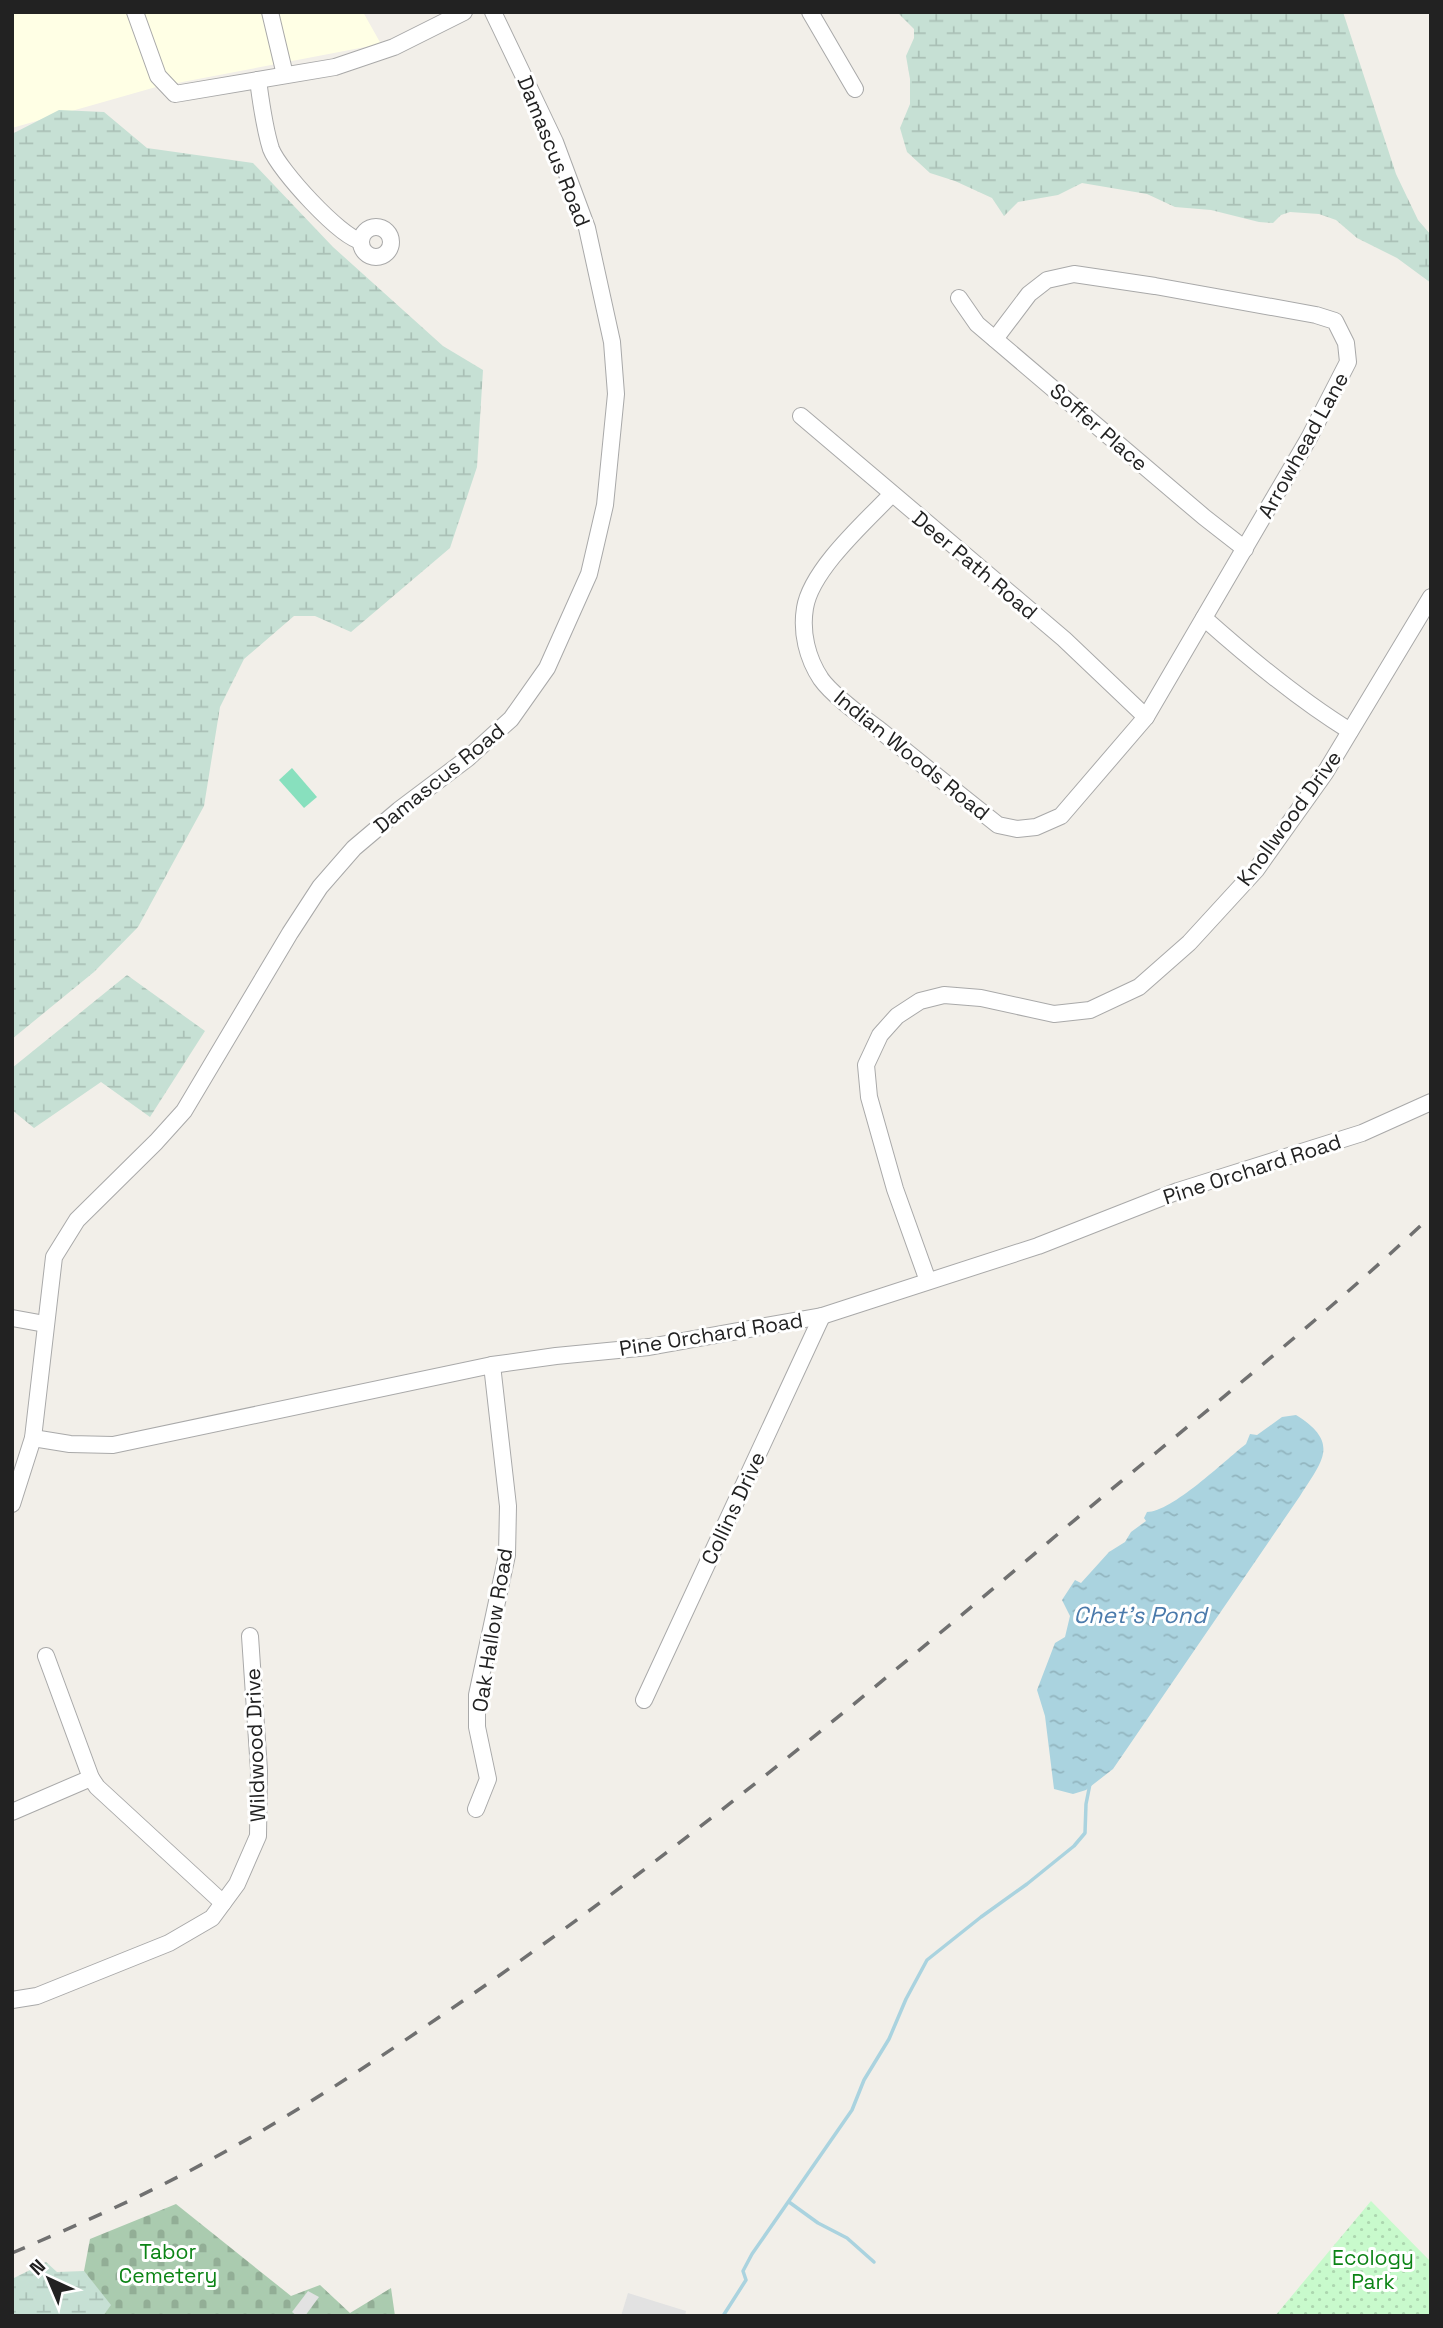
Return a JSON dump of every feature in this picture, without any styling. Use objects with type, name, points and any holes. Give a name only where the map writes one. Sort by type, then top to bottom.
[{"type":"street","points":[[135,12],[158,76],[175,94],[335,67],[394,47],[464,12]]},
{"type":"street","points":[[270,12],[285,75]]},
{"type":"street","name":"Damascus Road","points":[[33,1438],[54,1257],[77,1220],[184,1111],[290,933],[329,877],[355,848],[399,810],[468,758],[511,719],[547,668],[589,574],[606,505],[616,394],[612,342],[586,228],[555,142],[493,12]]},
{"type":"street","points":[[810,12],[855,89]]},
{"type":"street","points":[[258,80],[272,151],[288,175],[337,228],[354,240],[361,241]]},
{"type":"street","name":"Arrowhead Lane","points":[[995,339],[1029,294],[1047,280],[1074,274],[1155,286],[1316,315],[1335,321],[1346,343],[1348,362],[1309,438],[1205,618]]},
{"type":"street","name":"Soffer Place","points":[[959,298],[977,324],[1245,549]]},
{"type":"street","name":"Deer Path Road","points":[[801,416],[1064,639],[1146,717]]},
{"type":"street","name":"Indian Woods Road","points":[[892,494],[846,541],[817,578],[805,606],[804,637],[811,662],[822,681],[858,713],[998,825],[1017,829],[1036,827],[1061,816],[1146,717],[1205,618]]},
{"type":"street","name":"Knollwood Drive","points":[[928,1281],[895,1189],[869,1097],[866,1065],[880,1035],[897,1016],[920,1001],[944,995],[982,998],[1055,1014],[1090,1010],[1139,987],[1189,943],[1256,870],[1325,772],[1431,597]]},
{"type":"street","points":[[1205,618],[1247,656],[1323,714],[1350,731]]},
{"type":"street","name":"Pine Orchard Road","points":[[33,1438],[70,1444],[113,1445],[492,1365],[649,1347],[822,1316],[1038,1247],[1178,1191],[1362,1133],[1431,1102]]},
{"type":"street","name":"Collins Drive","points":[[645,1700],[822,1316]]},
{"type":"street","points":[[12,1318],[45,1324]]},
{"type":"street","name":"Oak Hallow Road","points":[[476,1809],[488,1779],[477,1727],[477,1695],[507,1555],[508,1506],[492,1365]]},
{"type":"street","points":[[12,1504],[33,1438]]},
{"type":"street","name":"Wildwood Drive","points":[[12,2000],[37,1996],[169,1943],[212,1918],[237,1884],[258,1836],[260,1770],[250,1636]]},
{"type":"street","points":[[46,1656],[97,1787],[223,1903]]},
{"type":"street","points":[[12,1812],[91,1777]]},
{"type":"shaded area","points":[[12,12],[363,12],[381,44],[156,87],[12,128]]},
{"type":"shaded area","points":[[308,2291],[319,2297],[305,2316],[297,2316],[292,2312]]},
{"type":"shaded area","points":[[628,2293],[686,2311],[685,2316],[621,2316]]},
{"type":"green space","points":[[897,12],[1343,12],[1396,174],[1418,220],[1431,235],[1431,283],[1397,258],[1357,238],[1336,220],[1319,214],[1290,212],[1281,215],[1273,223],[1259,222],[1211,210],[1175,207],[1147,194],[1082,183],[1058,195],[1018,202],[1004,216],[992,198],[930,173],[907,152],[900,128],[910,104],[906,56],[914,38],[914,29]]},
{"type":"green space","points":[[59,110],[104,112],[147,148],[253,163],[333,247],[443,346],[483,370],[477,467],[450,548],[351,632],[315,616],[294,616],[244,659],[220,707],[204,806],[138,927],[94,972],[12,1039],[12,134]]},
{"type":"green space","points":[[292,768],[317,797],[304,808],[279,780]]},
{"type":"green space","points":[[127,975],[205,1031],[150,1117],[101,1082],[34,1128],[12,1110],[12,1068]]},
{"type":"green space","name":"Ecology Park","points":[[1371,2201],[1431,2262],[1431,2316],[1275,2316]]},
{"type":"green space","name":"Tabor Cemetery","points":[[176,2204],[291,2296],[320,2285],[350,2313],[391,2288],[395,2316],[103,2316],[111,2305],[84,2271],[90,2239]]},
{"type":"green space","points":[[46,2262],[57,2272],[84,2271],[112,2305],[103,2316],[12,2316],[12,2279]]},
{"type":"water","name":"Chet's Pond","points":[[1296,1415],[1310,1425],[1323,1444],[1323,1453],[1315,1473],[1113,1769],[1086,1790],[1073,1794],[1054,1789],[1045,1716],[1037,1690],[1055,1643],[1065,1637],[1070,1616],[1062,1600],[1075,1580],[1081,1583],[1109,1552],[1125,1542],[1131,1532],[1146,1521],[1144,1518],[1147,1512],[1158,1510],[1184,1495],[1246,1444],[1250,1434],[1257,1435],[1282,1417]]},
{"type":"waterway","points":[[723,2316],[746,2280],[743,2271],[752,2254],[852,2110],[864,2080],[889,2039],[927,1960],[1074,1846],[1085,1833],[1090,1784]]},
{"type":"waterway","points":[[789,2202],[818,2223],[847,2238],[874,2262]]},
{"type":"railway","points":[[12,2253],[149,2192],[320,2096],[467,1998],[615,1892],[759,1781],[900,1666],[1287,1344],[1431,1216]]}]
